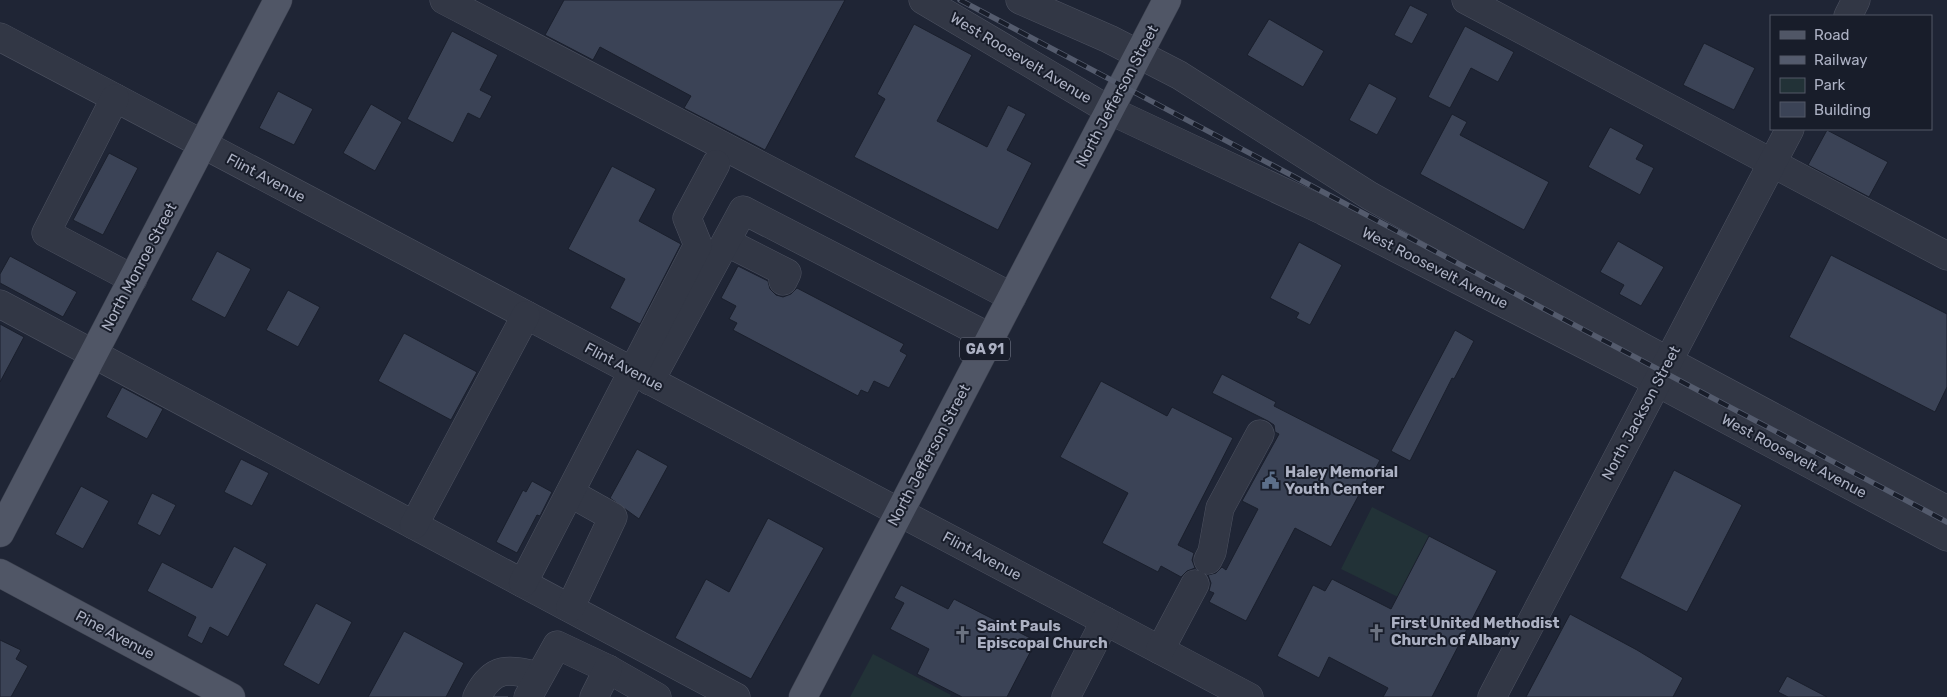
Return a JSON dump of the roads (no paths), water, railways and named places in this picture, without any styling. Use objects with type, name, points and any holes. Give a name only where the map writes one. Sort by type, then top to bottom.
[{"type":"main road","name":"North Monroe Street","points":[[0,533],[278,0]]},
{"type":"main road","name":"North Jefferson Street","points":[[803,697],[1167,0]]},
{"type":"main road","name":"Pine Avenue","points":[[0,573],[231,697]]},
{"type":"street","points":[[444,0],[1012,297]]},
{"type":"street","name":"West Roosevelt Avenue","points":[[923,0],[1109,110],[1662,372],[1947,510]]},
{"type":"street","name":"West Roosevelt Avenue","points":[[1020,0],[1109,39],[1179,75],[1370,196],[1662,372],[1947,537]]},
{"type":"street","points":[[1466,0],[1947,256]]},
{"type":"street","points":[[1848,15],[1856,0]]},
{"type":"street","name":"Flint Avenue","points":[[0,38],[1249,697]]},
{"type":"street","points":[[115,98],[46,232],[133,279]]},
{"type":"street","name":"North Jackson Street","points":[[1492,697],[1789,130]]},
{"type":"street","points":[[642,377],[698,245],[688,218],[716,164]]},
{"type":"street","points":[[523,583],[570,493],[726,242],[743,210],[991,338]]},
{"type":"street","points":[[726,242],[787,273],[783,281]]},
{"type":"street","points":[[0,304],[736,697]]},
{"type":"street","points":[[414,525],[526,315]]},
{"type":"street","points":[[1208,560],[1212,552],[1220,508],[1260,434]]},
{"type":"street","points":[[570,493],[613,517],[570,608]]},
{"type":"street","points":[[1160,650],[1195,584]]},
{"type":"street","points":[[1066,697],[1105,621]]},
{"type":"street","points":[[486,697],[485,681],[509,669],[534,686],[557,645],[608,669],[657,697]]},
{"type":"street","points":[[594,697],[608,669]]},
{"type":"railway","points":[[960,0],[1947,522]]},
{"type":"place","name":"Haley Memorial Youth Center","points":[[1271,481]]},
{"type":"place","name":"First United Methodist Church of Albany","points":[[1377,632]]},
{"type":"place","name":"Saint Pauls Episcopal Church","points":[[963,635]]}]
